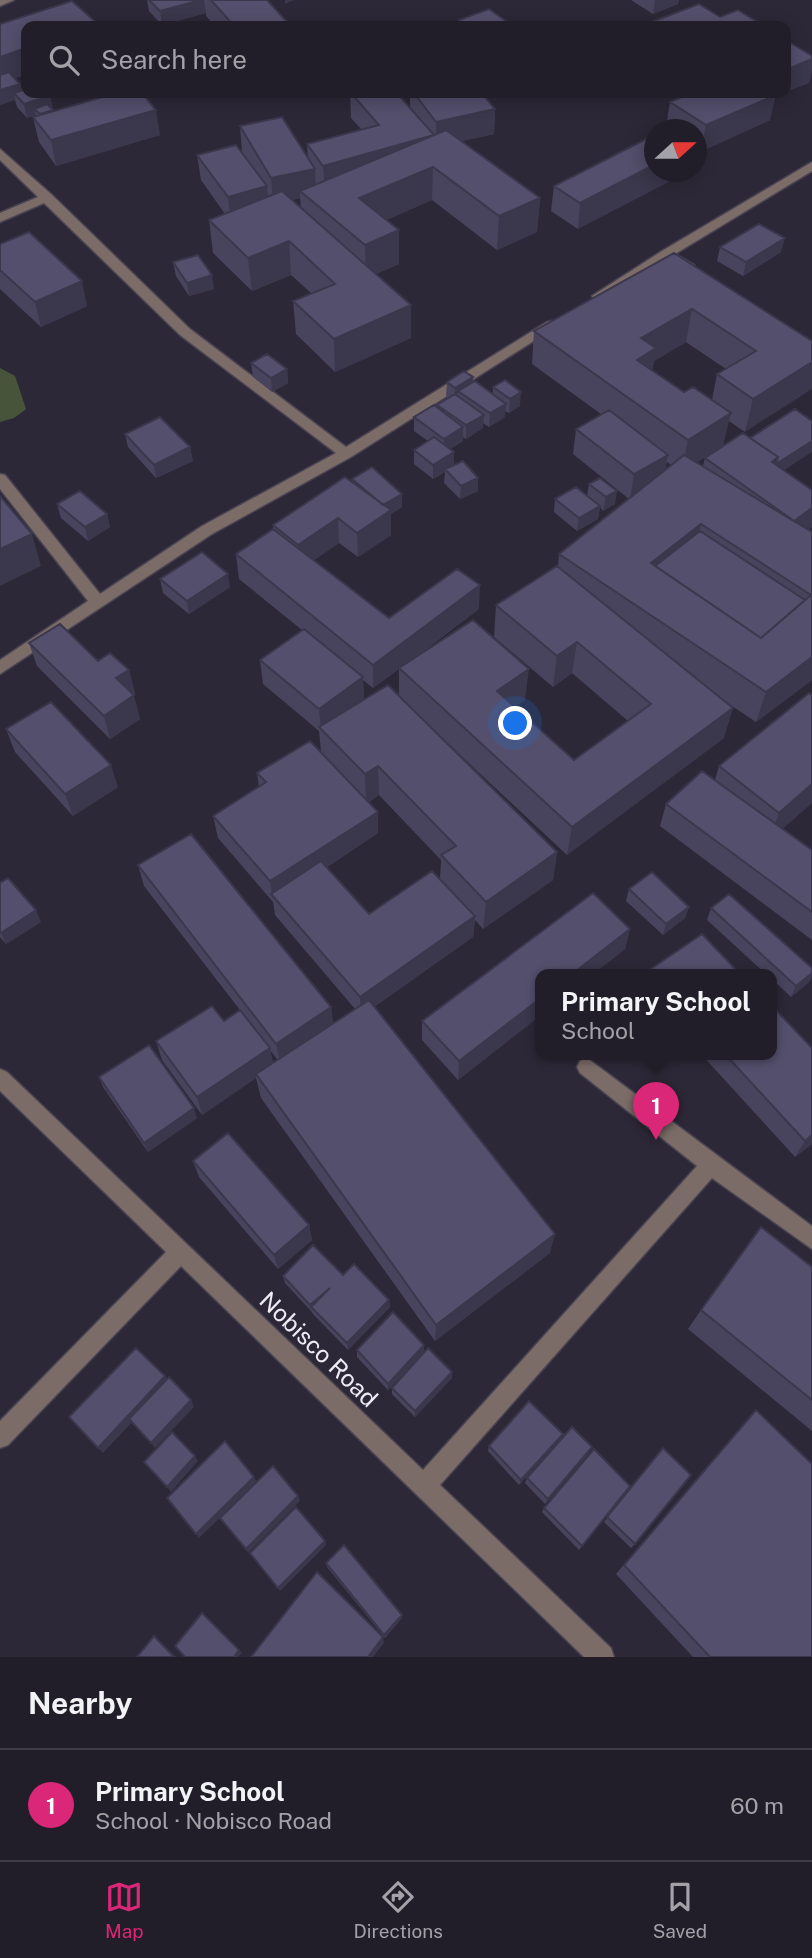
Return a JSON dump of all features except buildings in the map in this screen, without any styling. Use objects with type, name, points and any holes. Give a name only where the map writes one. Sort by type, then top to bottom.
[{"type":"street","points":[[0,3],[9,0]]},
{"type":"street","points":[[0,153],[185,332],[346,454]]},
{"type":"street","points":[[0,668],[207,530],[346,454],[812,166]]},
{"type":"street","points":[[0,218],[47,197]]},
{"type":"street","points":[[666,254],[699,274]]},
{"type":"street","points":[[0,479],[98,603]]},
{"type":"street","points":[[587,1067],[711,1165],[812,1239]]},
{"type":"street","name":"Nobisco Road","points":[[0,1078],[602,1657]]},
{"type":"street","points":[[424,1486],[711,1165]]},
{"type":"street","points":[[0,1437],[180,1252]]},
{"type":"green space","points":[[0,368],[15,376],[26,409],[14,418],[0,422]]},
{"type":"place","name":"Primary School","points":[[656,1140]]}]
